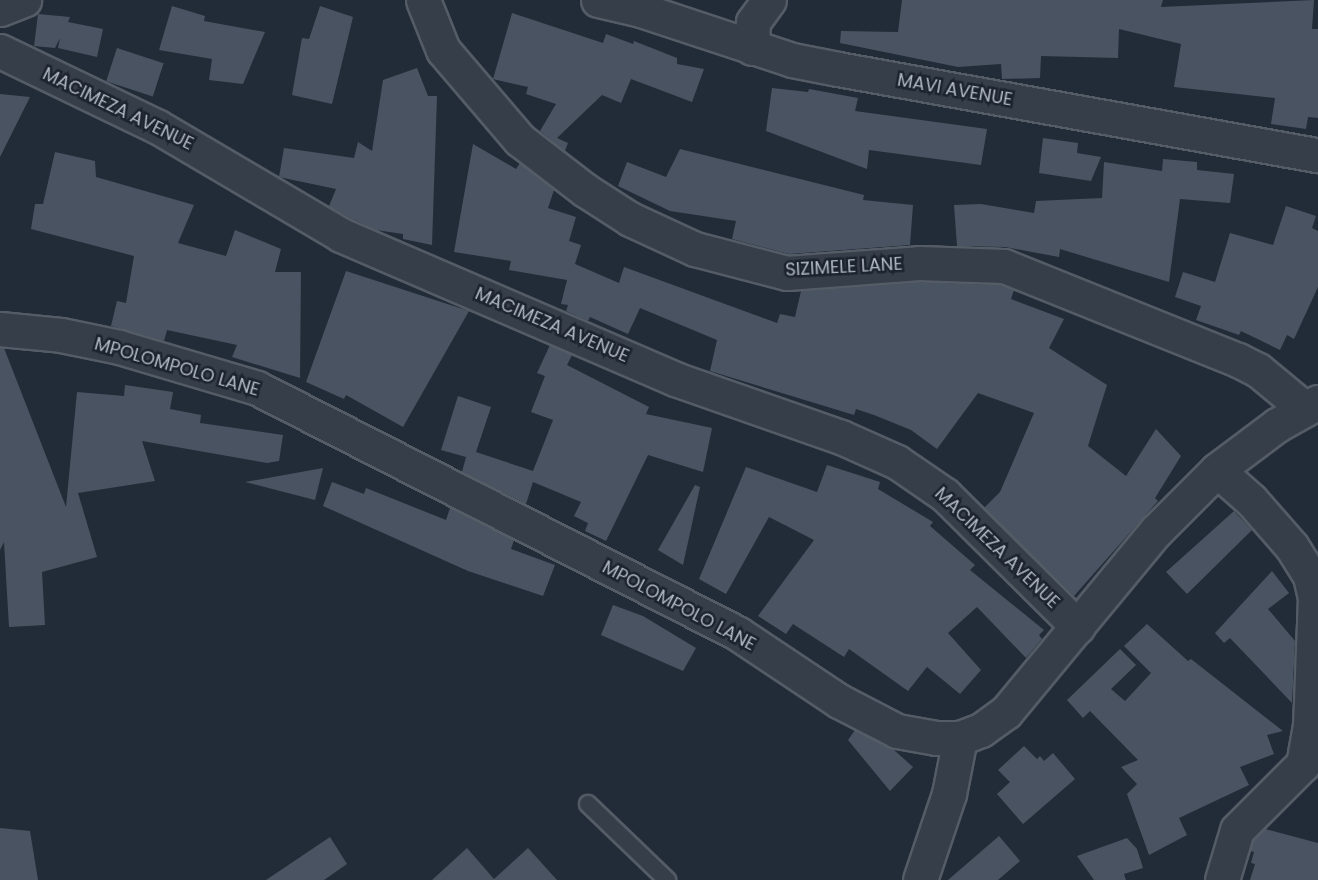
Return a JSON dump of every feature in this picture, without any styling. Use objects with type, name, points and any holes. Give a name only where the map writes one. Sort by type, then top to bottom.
[{"type":"street","points":[[0,9],[24,0]]},
{"type":"street","name":"SIZIMELE LANE","points":[[423,0],[443,50],[520,140],[621,213],[695,249],[788,273],[919,263],[1004,266],[1238,360],[1258,370],[1312,406]]},
{"type":"street","name":"MAVI AVENUE","points":[[598,0],[642,10],[753,48],[837,69],[1318,155]]},
{"type":"street","points":[[753,48],[753,22],[769,0]]},
{"type":"street","name":"MACIMEZA AVENUE","points":[[0,51],[159,127],[341,235],[675,379],[841,437],[897,462],[945,495],[1078,627]]},
{"type":"street","name":"MPOLOMPOLO LANE","points":[[0,329],[61,335],[119,347],[257,388],[737,633],[839,701],[897,732],[960,738]]},
{"type":"street","points":[[920,880],[949,794],[960,738],[981,730],[1006,712],[1156,531],[1217,470],[1277,425],[1312,406]]},
{"type":"street","points":[[1217,470],[1251,500],[1292,547],[1310,576],[1315,597],[1310,725],[1303,764],[1237,830],[1222,880]]},
{"type":"lane","points":[[588,804],[667,880]]},
{"type":"building","points":[[902,0],[1163,0],[1161,7],[1314,0],[1312,29],[1318,29],[1318,118],[1308,117],[1306,129],[1271,124],[1275,98],[1174,87],[1181,44],[1119,29],[1118,58],[1041,56],[1040,78],[1002,79],[1001,64],[958,67],[840,43],[841,31],[898,32]]},
{"type":"building","points":[[172,6],[205,16],[204,21],[265,32],[243,84],[209,80],[212,59],[159,50]]},
{"type":"building","points":[[320,6],[353,17],[332,104],[292,95],[302,38],[309,39]]},
{"type":"building","points":[[512,13],[603,43],[606,34],[633,44],[634,41],[677,58],[677,64],[704,69],[692,102],[631,79],[621,103],[602,95],[557,138],[568,143],[565,151],[540,131],[556,104],[526,94],[528,87],[493,79]]},
{"type":"building","points":[[38,14],[70,17],[68,22],[103,29],[97,57],[58,48],[60,38],[55,48],[34,46]]},
{"type":"building","points":[[117,48],[164,63],[153,96],[106,81]]},
{"type":"building","points":[[417,68],[428,96],[437,96],[432,245],[403,239],[403,234],[376,230],[329,206],[336,189],[279,177],[284,148],[354,158],[358,142],[372,151],[383,80]]},
{"type":"building","points":[[772,88],[808,92],[809,89],[858,98],[855,111],[987,129],[981,165],[869,150],[867,169],[766,131]]},
{"type":"building","points":[[0,94],[30,97],[0,157]]},
{"type":"building","points":[[1043,138],[1078,143],[1077,153],[1101,157],[1091,181],[1039,173]]},
{"type":"building","points":[[473,144],[516,169],[520,163],[554,190],[548,208],[576,217],[569,241],[581,245],[575,264],[619,283],[624,267],[777,323],[780,314],[795,317],[801,291],[919,282],[1000,285],[1014,290],[1011,299],[1064,319],[1049,348],[1107,385],[1088,446],[1126,476],[1156,429],[1181,456],[1155,498],[1158,501],[1074,596],[984,508],[1000,492],[1034,413],[978,393],[937,449],[911,430],[874,415],[856,409],[854,415],[710,371],[717,340],[640,308],[628,334],[590,317],[588,321],[566,311],[568,305],[561,304],[567,280],[509,270],[511,261],[454,252]]},
{"type":"building","points":[[680,149],[864,195],[863,200],[913,205],[910,245],[789,254],[732,239],[736,221],[670,211],[618,186],[627,162],[666,177]]},
{"type":"building","points":[[55,152],[95,161],[96,177],[194,205],[178,243],[226,256],[235,230],[281,249],[275,272],[301,272],[300,378],[232,357],[237,345],[167,330],[164,341],[111,326],[117,301],[126,303],[134,256],[31,229],[35,204],[43,204]]},
{"type":"building","points":[[1163,159],[1197,162],[1197,170],[1234,174],[1230,203],[1180,199],[1169,282],[1060,249],[1059,257],[1005,247],[957,246],[954,205],[981,204],[1034,213],[1036,201],[1102,198],[1104,162],[1162,171]]},
{"type":"building","points":[[1286,206],[1316,216],[1312,228],[1318,231],[1318,287],[1294,339],[1287,335],[1280,350],[1241,331],[1239,335],[1196,320],[1201,306],[1175,297],[1183,272],[1215,282],[1230,233],[1273,245]]},
{"type":"building","points":[[346,271],[469,311],[403,427],[346,395],[344,399],[306,382]]},
{"type":"building","points":[[550,345],[572,355],[567,365],[649,407],[646,414],[712,428],[703,472],[648,455],[606,541],[585,531],[588,523],[574,516],[581,502],[533,482],[526,504],[462,472],[466,457],[441,450],[458,396],[491,407],[476,452],[533,471],[553,420],[531,412],[545,376],[537,373]]},
{"type":"building","points":[[0,348],[4,348],[66,507],[77,392],[124,396],[125,385],[173,392],[170,409],[201,415],[200,423],[283,435],[279,461],[267,463],[142,441],[155,481],[78,493],[97,557],[42,572],[45,625],[9,627],[4,542],[0,550]]},
{"type":"building","points":[[827,465],[880,482],[878,489],[933,522],[930,526],[975,565],[970,570],[1044,630],[1039,635],[1042,639],[1026,658],[977,607],[948,633],[981,670],[960,694],[927,667],[908,691],[849,649],[844,657],[793,624],[786,634],[758,616],[814,540],[769,517],[726,594],[699,579],[746,467],[817,492]]},
{"type":"building","points":[[323,468],[315,500],[245,482]]},
{"type":"building","points":[[332,482],[364,494],[366,488],[446,520],[450,508],[514,540],[511,549],[555,565],[543,596],[468,571],[323,506]]},
{"type":"building","points":[[695,485],[700,487],[683,565],[658,550]]},
{"type":"building","points":[[1234,511],[1252,530],[1187,594],[1166,572]]},
{"type":"building","points":[[1272,571],[1289,593],[1268,609],[1295,641],[1292,703],[1230,638],[1224,643],[1215,633]]},
{"type":"building","points":[[613,605],[643,616],[696,648],[683,671],[601,635]]},
{"type":"building","points":[[1147,624],[1188,661],[1191,659],[1283,731],[1267,735],[1274,754],[1240,767],[1249,785],[1179,818],[1187,835],[1149,855],[1127,794],[1137,784],[1121,767],[1138,760],[1090,711],[1083,718],[1067,700],[1120,649],[1136,665],[1111,689],[1125,701],[1151,673],[1124,646]]},
{"type":"building","points":[[855,730],[894,750],[913,767],[890,791],[848,740]]},
{"type":"building","points":[[1024,746],[1037,759],[1040,756],[1044,761],[1053,753],[1075,779],[1023,824],[997,794],[1010,782],[998,770]]},
{"type":"building","points":[[0,828],[30,831],[38,880],[0,880]]},
{"type":"building","points":[[1265,829],[1318,843],[1318,880],[1250,880],[1255,864],[1251,863],[1254,852],[1250,851],[1254,840]]},
{"type":"building","points":[[999,836],[1020,861],[998,880],[948,880]]},
{"type":"building","points":[[330,837],[347,864],[324,880],[266,880]]},
{"type":"building","points":[[1127,838],[1137,849],[1143,868],[1124,874],[1126,880],[1094,880],[1077,856]]},
{"type":"building","points":[[467,848],[494,879],[528,848],[557,880],[432,880]]}]
